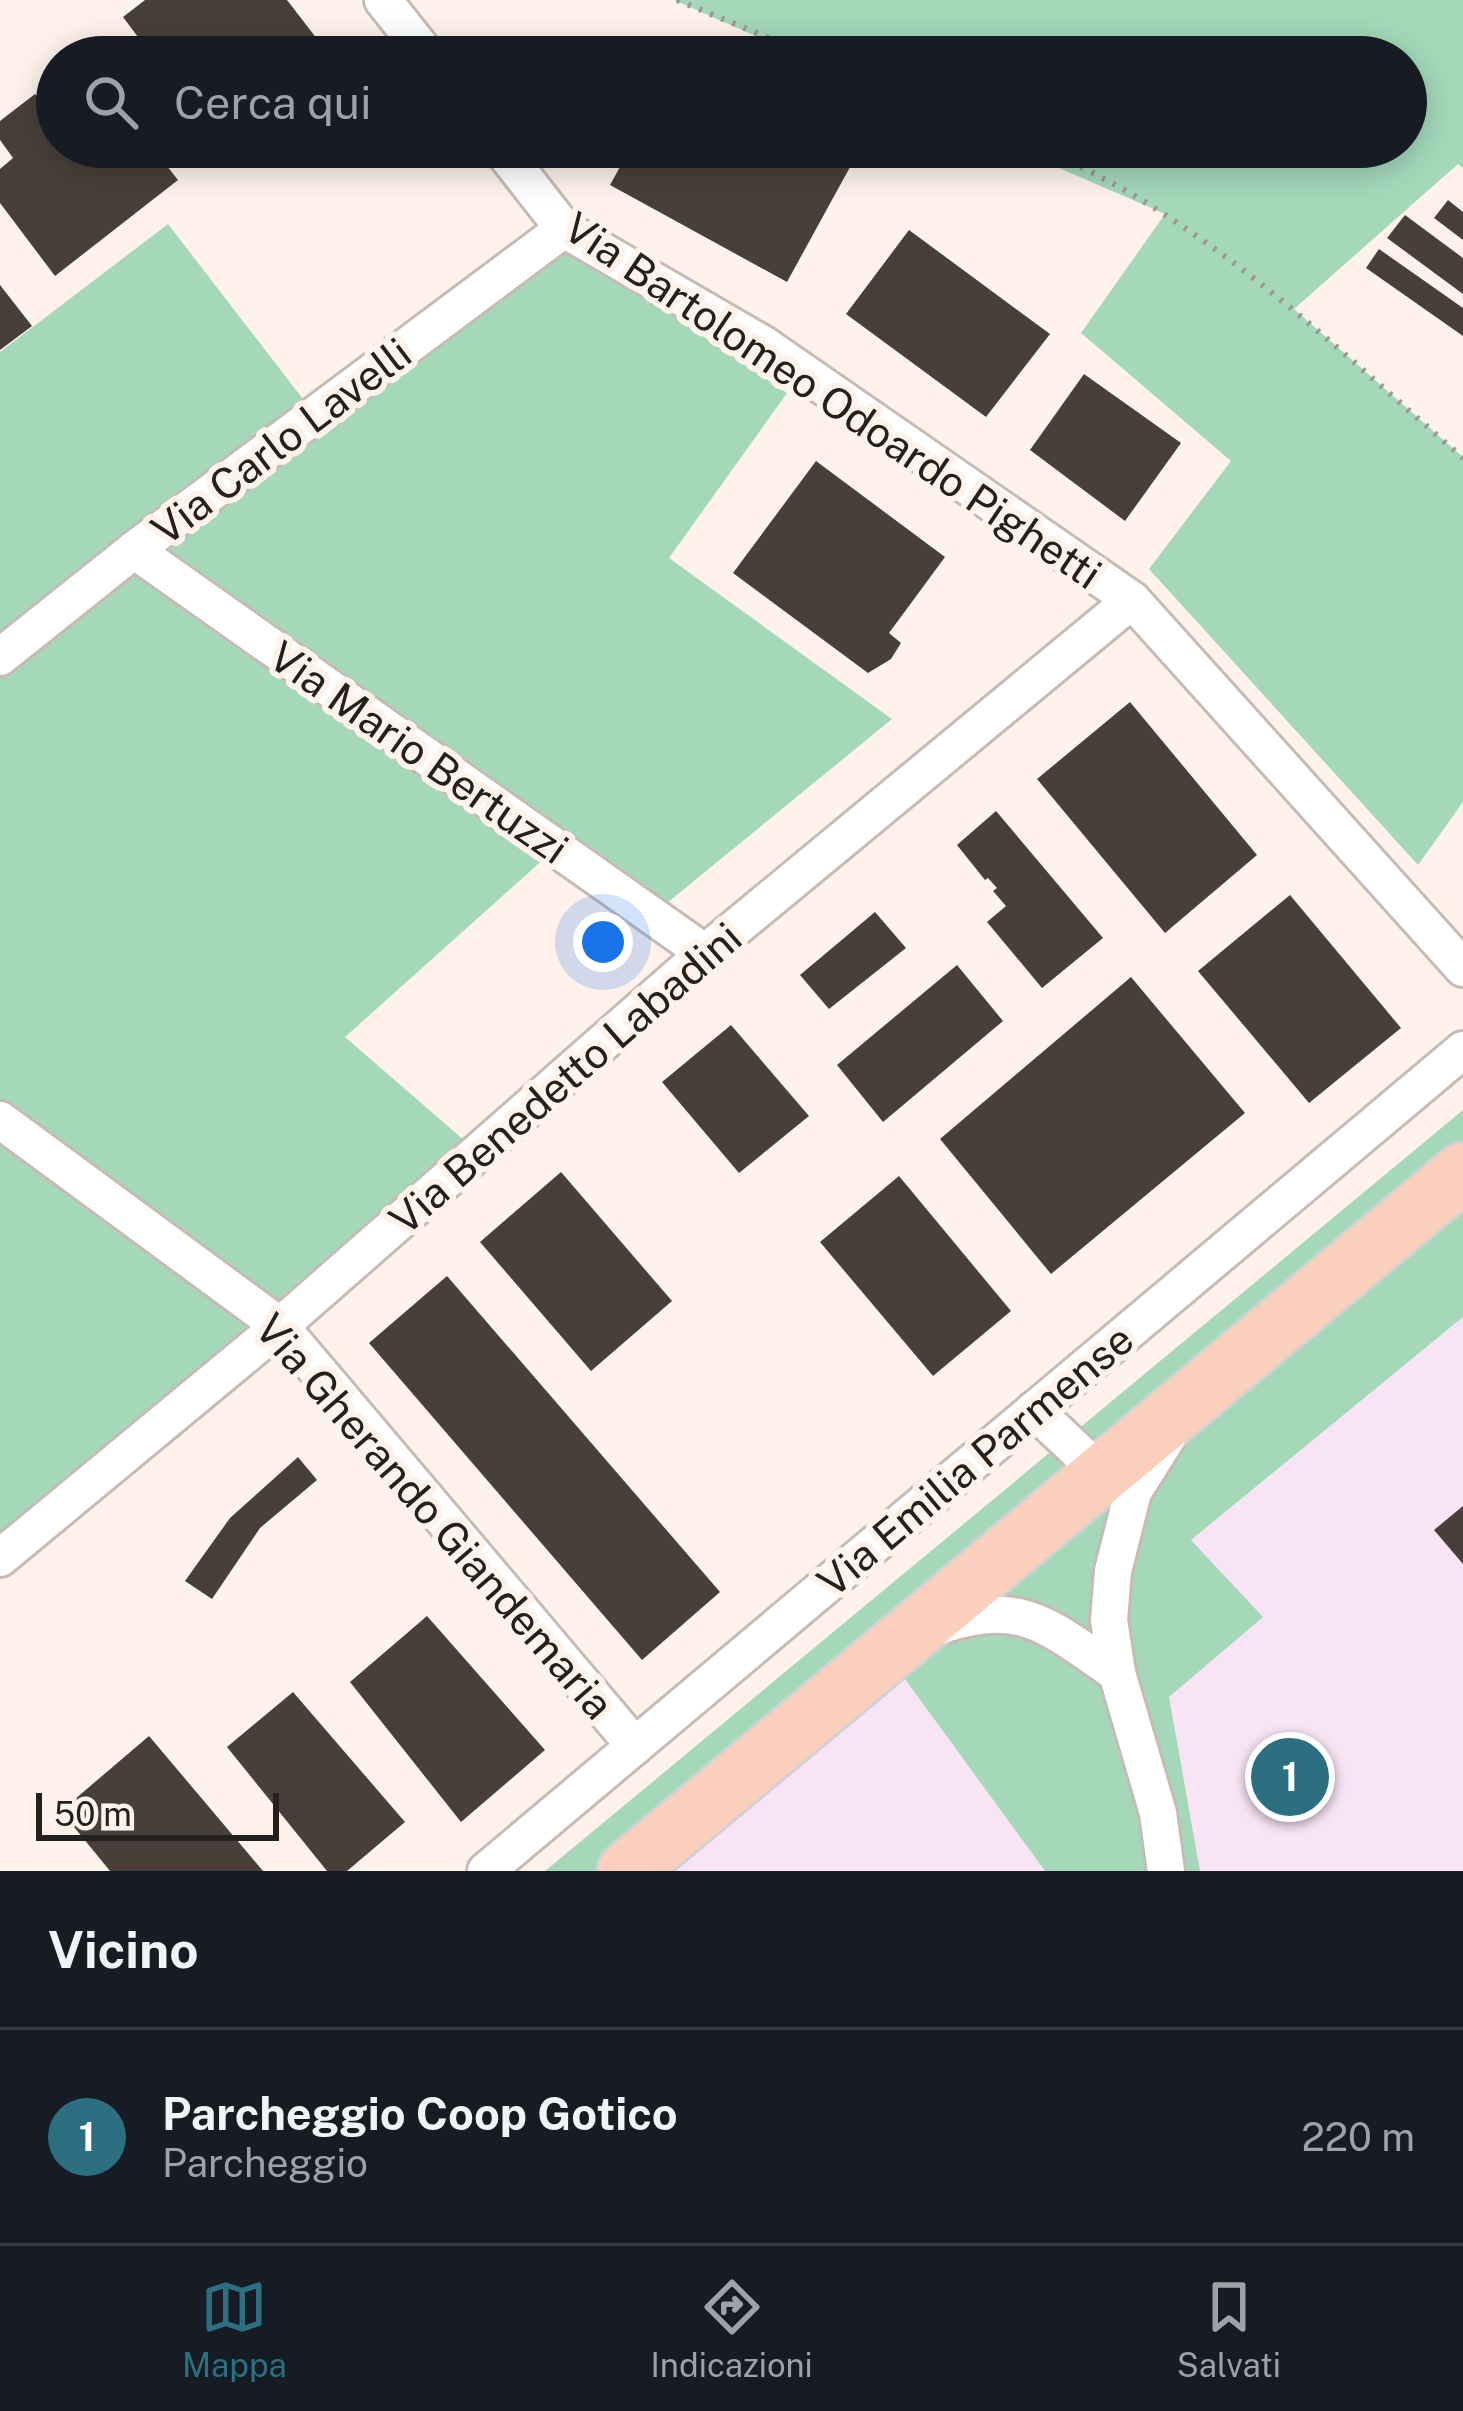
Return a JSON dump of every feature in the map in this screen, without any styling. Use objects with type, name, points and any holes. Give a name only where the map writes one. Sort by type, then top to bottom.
[{"type":"main road","points":[[627,1871],[1463,1172]]},
{"type":"street","points":[[383,0],[411,36]]},
{"type":"street","name":"Via Bartolomeo Odoardo Pighetti","points":[[517,168],[565,229],[764,345],[1132,600],[1463,968]]},
{"type":"street","name":"Via Carlo Lavelli","points":[[0,657],[134,550],[565,229]]},
{"type":"street","name":"Via Mario Bertuzzi","points":[[134,550],[705,953]]},
{"type":"street","name":"Via Benedetto Labadini","points":[[0,1558],[280,1327],[705,953],[1132,600]]},
{"type":"street","name":"Via Emilia Parmense","points":[[486,1871],[1463,1050]]},
{"type":"street","name":"Via Gherando Giandemaria","points":[[0,1120],[280,1327],[635,1746]]},
{"type":"street","points":[[1166,1871],[1158,1813],[1118,1673],[1109,1620],[1113,1571],[1133,1492],[1185,1407]]},
{"type":"street","points":[[1034,1410],[1102,1475]]},
{"type":"street","points":[[915,1631],[994,1613],[1027,1617],[1059,1631],[1118,1673]]},
{"type":"path","points":[[676,0],[764,36]]},
{"type":"path","points":[[1088,168],[1256,280],[1463,458]]},
{"type":"shaded area","points":[[1463,1317],[1463,1871],[1200,1871],[1169,1697],[1262,1617],[1191,1540]]},
{"type":"shaded area","points":[[886,1652],[1045,1871],[620,1871]]},
{"type":"green space","points":[[674,0],[1463,0],[1463,168],[1458,164],[1294,309],[1463,457],[1463,802],[1418,865],[1149,569],[1231,461],[1081,333],[1165,214],[1059,168],[1427,168],[1427,36],[755,36]]},
{"type":"green space","points":[[168,224],[316,416],[550,233],[787,393],[669,558],[892,719],[667,903],[520,798],[545,858],[345,1037],[480,1154],[0,1558],[0,352]]},
{"type":"green space","points":[[1463,1110],[1463,1317],[1191,1540],[1263,1617],[1169,1697],[1200,1871],[1045,1871],[886,1653],[620,1871],[545,1871]]},
{"type":"building","points":[[145,0],[287,0],[315,36],[137,36],[123,17]]},
{"type":"building","points":[[35,94],[36,168],[169,168],[178,180],[55,276],[0,203],[0,169],[13,158],[0,140],[0,121]]},
{"type":"building","points":[[619,168],[849,168],[787,282],[610,185]]},
{"type":"building","points":[[1448,200],[1463,212],[1463,240],[1434,218]]},
{"type":"building","points":[[1405,215],[1463,258],[1463,294],[1387,238]]},
{"type":"building","points":[[909,230],[1050,334],[986,417],[846,314]]},
{"type":"building","points":[[1379,249],[1463,308],[1463,336],[1366,268]]},
{"type":"building","points":[[0,285],[32,326],[0,350]]},
{"type":"building","points":[[1084,374],[1181,443],[1125,521],[1030,450]]},
{"type":"building","points":[[816,461],[945,557],[889,633],[901,643],[891,659],[868,673],[733,573]]},
{"type":"building","points":[[1130,702],[1257,855],[1165,933],[1037,779]]},
{"type":"building","points":[[996,811],[1103,938],[1042,988],[987,922],[1006,906],[993,891],[997,888],[957,845]]},
{"type":"building","points":[[1290,895],[1401,1028],[1309,1103],[1198,971]]},
{"type":"building","points":[[875,912],[906,948],[829,1009],[800,975]]},
{"type":"building","points":[[957,965],[1003,1021],[883,1122],[837,1065]]},
{"type":"building","points":[[1131,977],[1245,1113],[1051,1274],[940,1139]]},
{"type":"building","points":[[731,1025],[809,1116],[739,1173],[662,1082]]},
{"type":"building","points":[[561,1172],[672,1301],[591,1371],[480,1242]]},
{"type":"building","points":[[899,1176],[1011,1311],[933,1376],[820,1242]]},
{"type":"building","points":[[447,1276],[720,1592],[642,1660],[369,1343]]},
{"type":"building","points":[[298,1457],[317,1480],[260,1528],[212,1599],[185,1581],[230,1518]]},
{"type":"building","points":[[1463,1506],[1463,1564],[1434,1530]]},
{"type":"building","points":[[427,1616],[545,1750],[461,1822],[350,1682]]},
{"type":"building","points":[[293,1692],[405,1822],[347,1871],[327,1871],[227,1747]]},
{"type":"building","points":[[149,1736],[263,1871],[110,1871],[61,1811]]},
{"type":"place","name":"Parcheggio Coop Gotico","points":[[1290,1777]]}]
